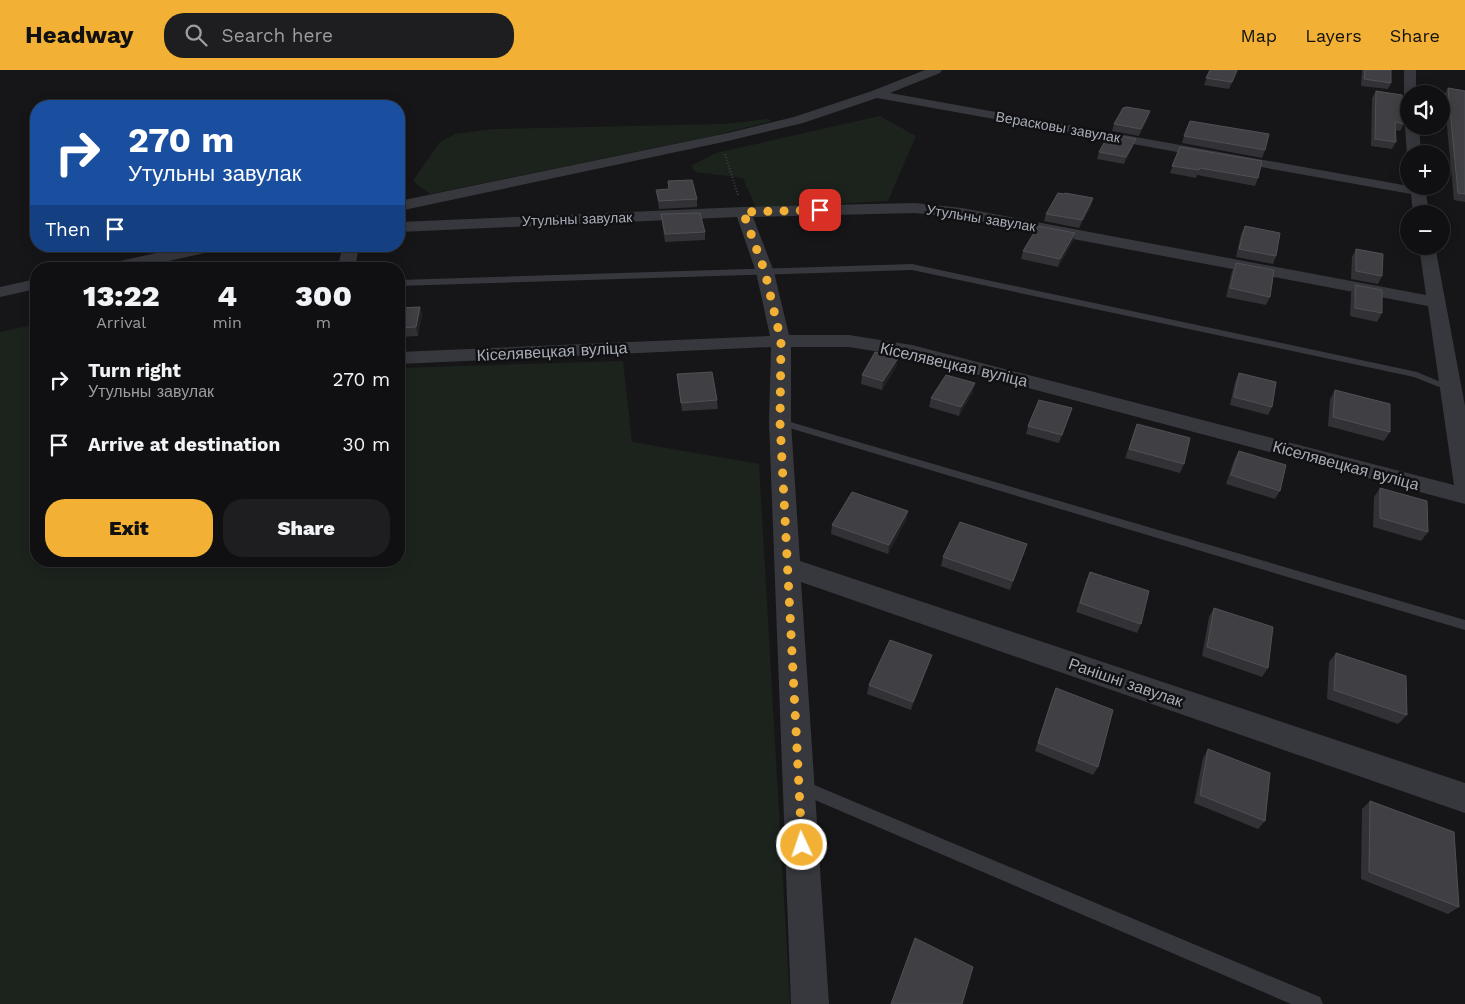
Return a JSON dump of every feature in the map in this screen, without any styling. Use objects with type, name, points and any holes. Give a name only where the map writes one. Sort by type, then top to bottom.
[{"type":"street","points":[[405,205],[720,139],[798,120],[876,94],[936,70]]},
{"type":"street","points":[[1410,70],[1410,85]]},
{"type":"street","name":"Верасковы завулак","points":[[876,94],[1400,186]]},
{"type":"street","name":"Утульны завулак","points":[[405,227],[743,212],[915,208],[962,212],[1436,302]]},
{"type":"street","points":[[743,212],[765,272],[781,341],[780,422],[810,1004]]},
{"type":"street","points":[[140,262],[185,252]]},
{"type":"street","points":[[1428,255],[1436,302],[1458,390],[1465,484]]},
{"type":"street","points":[[0,292],[30,285]]},
{"type":"street","name":"Кіселявецкая вуліца","points":[[405,358],[781,341],[849,341],[912,351],[1465,496]]},
{"type":"street","name":"Ранішні завулак","points":[[788,567],[1465,798]]},
{"type":"lane","points":[[405,283],[912,267],[1417,375],[1458,390]]},
{"type":"lane","points":[[780,422],[1465,626]]},
{"type":"lane","points":[[799,786],[1313,1004]]},
{"type":"path","points":[[720,139],[743,212]]},
{"type":"shaded area","points":[[880,116],[916,136],[888,201],[756,208],[743,178],[696,172],[691,166],[716,153]]},
{"type":"shaded area","points":[[768,119],[772,121],[708,137],[430,194],[413,181],[439,143],[455,134],[493,129],[723,124]]},
{"type":"shaded area","points":[[30,325],[30,567],[405,567],[405,368],[623,361],[632,442],[759,464],[790,1004],[0,1004],[0,332]]},
{"type":"building","points":[[1210,70],[1237,70],[1232,82],[1206,78]]},
{"type":"building","points":[[1365,70],[1391,70],[1391,83],[1364,79]]},
{"type":"building","points":[[1450,88],[1465,91],[1465,194],[1458,193],[1450,109]]},
{"type":"building","points":[[1376,91],[1400,95],[1400,123],[1395,122],[1396,142],[1375,139]]},
{"type":"building","points":[[1123,108],[1150,111],[1141,129],[1114,124]]},
{"type":"building","points":[[1190,121],[1269,134],[1265,150],[1184,136]]},
{"type":"building","points":[[1109,134],[1136,139],[1126,157],[1099,152]]},
{"type":"building","points":[[1180,147],[1262,161],[1258,178],[1200,168],[1199,170],[1172,166]]},
{"type":"building","points":[[692,180],[697,199],[659,201],[656,190],[669,189],[668,181]]},
{"type":"building","points":[[1058,193],[1093,198],[1082,220],[1046,214]]},
{"type":"building","points":[[700,213],[705,232],[665,234],[661,214]]},
{"type":"building","points":[[1038,226],[1075,233],[1060,259],[1023,251]]},
{"type":"building","points":[[1245,226],[1280,233],[1276,256],[1239,249]]},
{"type":"building","points":[[1356,249],[1383,254],[1382,276],[1356,271]]},
{"type":"building","points":[[1236,263],[1274,270],[1270,297],[1230,288]]},
{"type":"building","points":[[1355,285],[1382,290],[1382,313],[1355,308]]},
{"type":"building","points":[[420,307],[416,327],[405,328],[405,308]]},
{"type":"building","points":[[875,352],[898,358],[883,381],[862,375]]},
{"type":"building","points":[[712,372],[717,400],[681,403],[677,374]]},
{"type":"building","points":[[1239,373],[1276,382],[1272,407],[1234,397]]},
{"type":"building","points":[[946,375],[975,383],[961,407],[931,398]]},
{"type":"building","points":[[1335,390],[1390,404],[1390,432],[1333,417]]},
{"type":"building","points":[[1039,400],[1072,408],[1062,435],[1028,426]]},
{"type":"building","points":[[1137,424],[1190,438],[1184,464],[1129,449]]},
{"type":"building","points":[[1239,451],[1286,465],[1280,491],[1231,475]]},
{"type":"building","points":[[1380,488],[1427,501],[1428,532],[1380,518]]},
{"type":"building","points":[[852,492],[908,511],[889,545],[832,525]]},
{"type":"building","points":[[960,522],[1027,544],[1013,581],[943,557]]},
{"type":"building","points":[[1090,572],[1149,591],[1141,624],[1080,603]]},
{"type":"building","points":[[1214,608],[1273,627],[1268,668],[1207,647]]},
{"type":"building","points":[[890,640],[932,655],[913,702],[869,685]]},
{"type":"building","points":[[1336,653],[1406,676],[1407,715],[1334,690]]},
{"type":"building","points":[[1056,688],[1113,710],[1098,767],[1038,743]]},
{"type":"building","points":[[1208,749],[1270,773],[1265,821],[1200,795]]},
{"type":"building","points":[[1370,801],[1454,832],[1459,907],[1369,872]]},
{"type":"building","points":[[915,938],[973,967],[962,1004],[891,1004]]},
{"type":"route","points":[[802,845],[780,422],[781,341],[765,272],[743,212],[820,210]]}]
